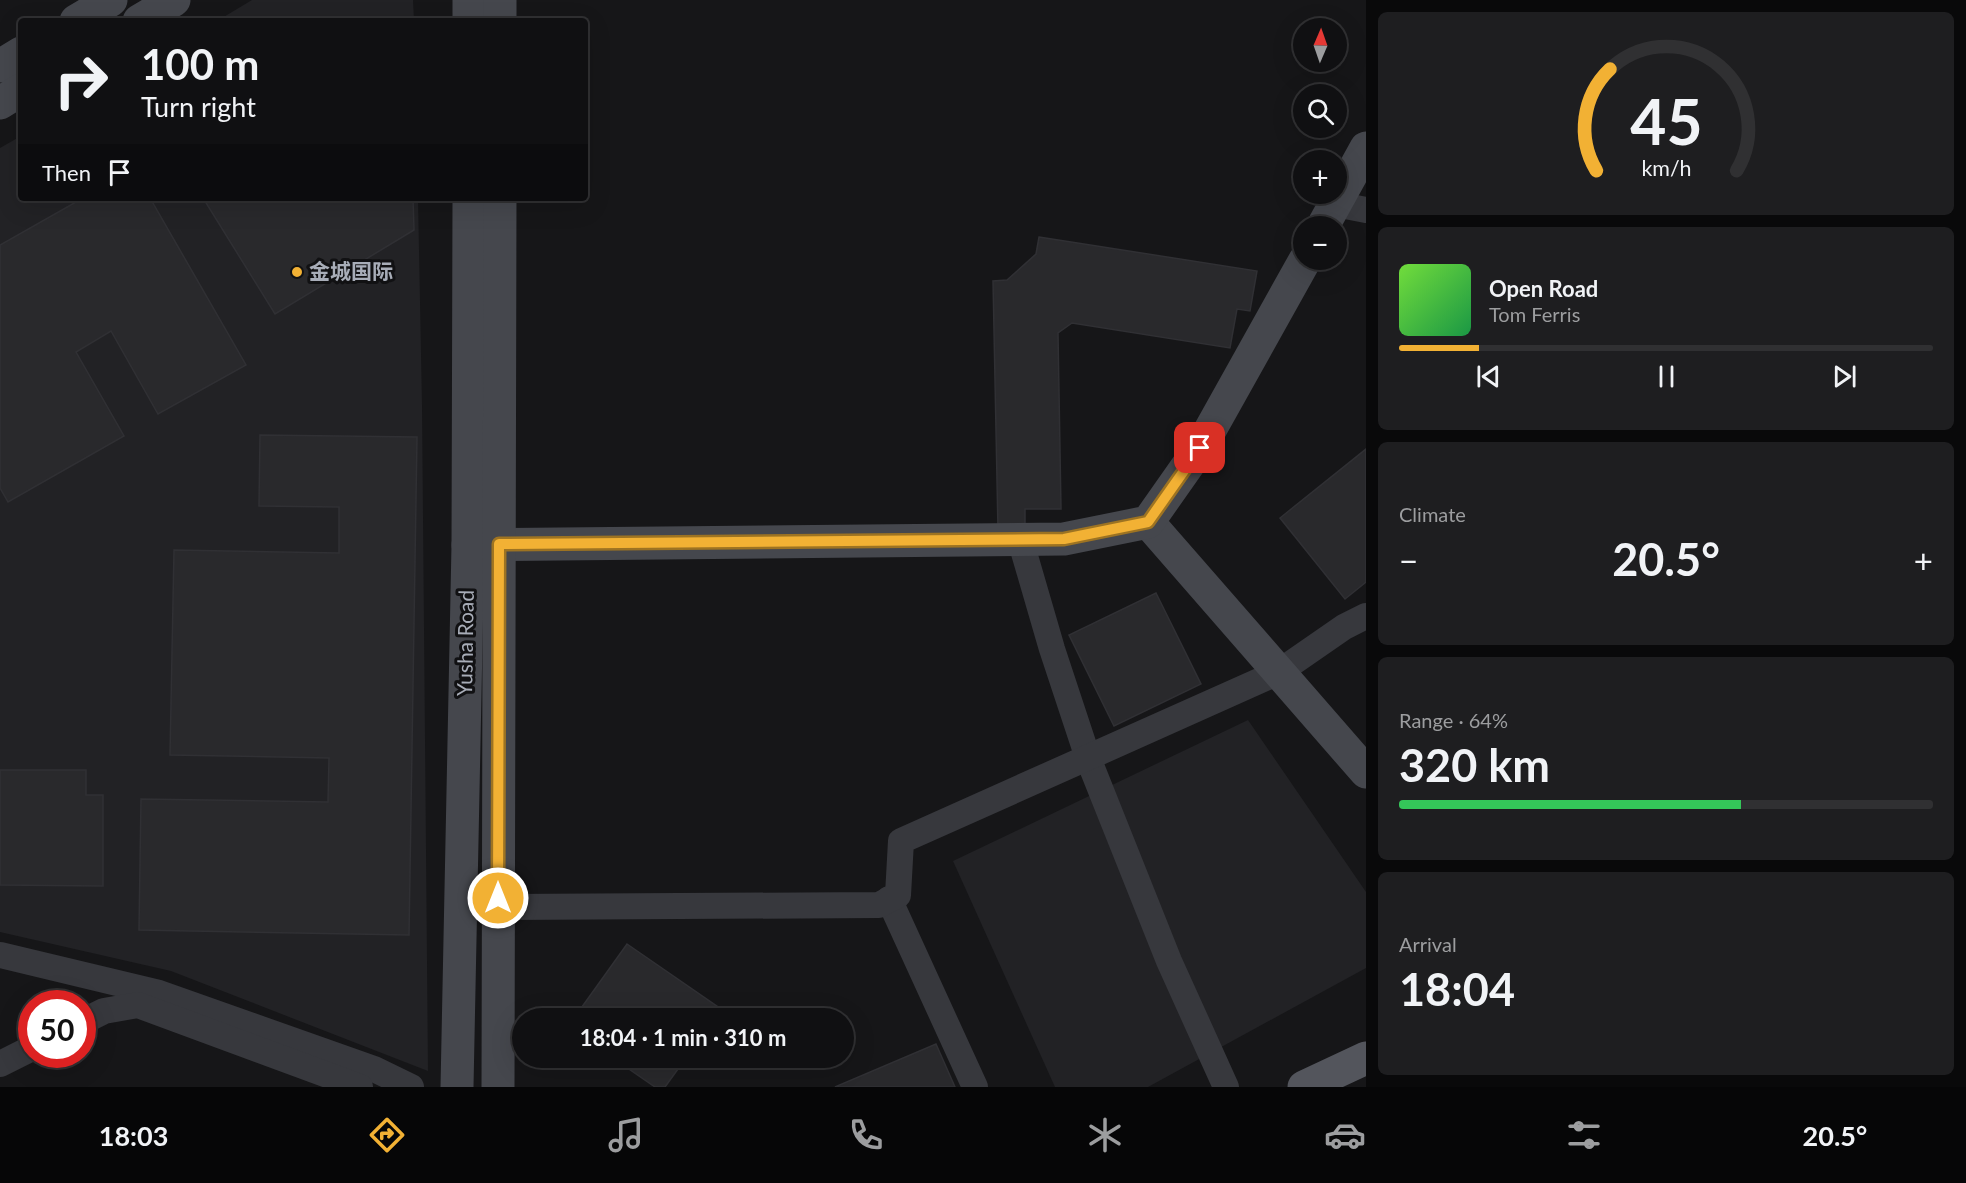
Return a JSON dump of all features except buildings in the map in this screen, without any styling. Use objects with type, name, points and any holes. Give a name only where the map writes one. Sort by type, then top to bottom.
[{"type":"main road","points":[[81,18],[111,0]]},
{"type":"main road","points":[[144,18],[174,0]]},
{"type":"main road","points":[[469,0],[469,18]]},
{"type":"main road","points":[[500,0],[500,18]]},
{"type":"main road","points":[[0,66],[18,55]]},
{"type":"main road","points":[[0,103],[18,92]]},
{"type":"main road","points":[[1341,213],[1366,148]]},
{"type":"main road","name":"Yusha Road","points":[[469,201],[484,545],[498,1087]]},
{"type":"main road","name":"Yusha Road","points":[[457,1087],[500,201]]},
{"type":"main road","points":[[484,545],[1064,539],[1148,522],[1200,448],[1299,270]]},
{"type":"main road","points":[[1148,522],[1366,772]]},
{"type":"main road","points":[[1304,1087],[1366,1058]]},
{"type":"street","points":[[1020,539],[1052,649],[1088,758],[1169,961],[1226,1087]]},
{"type":"street","points":[[508,907],[879,904],[898,895],[901,841],[1279,672],[1344,627],[1366,616]]},
{"type":"street","points":[[889,899],[975,1087]]},
{"type":"street","points":[[0,956],[159,993],[374,1069],[411,1087]]},
{"type":"street","points":[[96,1015],[104,1011],[138,1005],[360,1087]]},
{"type":"street","points":[[0,1064],[18,1055]]},
{"type":"shaded area","points":[[252,0],[413,0],[414,18],[222,18]]},
{"type":"shaded area","points":[[18,138],[18,201],[418,201],[428,1071],[171,971],[0,932],[0,148]]},
{"type":"shaded area","points":[[1248,720],[1366,892],[1366,968],[1148,1087],[1055,1087],[953,861]]},
{"type":"place","name":"金城国际","points":[[297,272]]},
{"type":"route","points":[[498,898],[499,544],[1064,539],[1148,522],[1200,448]]}]
